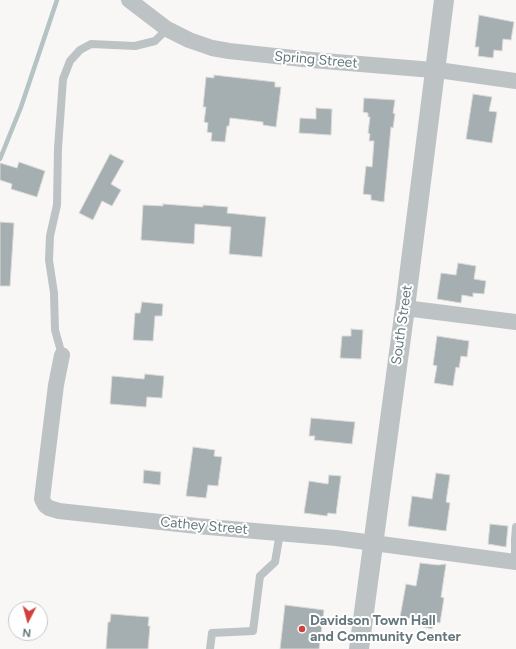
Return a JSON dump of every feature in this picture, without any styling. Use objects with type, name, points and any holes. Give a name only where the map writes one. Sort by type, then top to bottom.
[{"type":"street","name":"Spring Street","points":[[129,0],[167,29],[189,40],[212,48],[312,60],[435,70],[516,81]]},
{"type":"street","name":"South Street","points":[[359,649],[405,308],[444,0]]},
{"type":"street","points":[[405,308],[516,322]]},
{"type":"street","name":"Cathey Street","points":[[62,355],[55,392],[42,499],[45,505],[49,508],[60,511],[197,526],[373,543],[516,562]]},
{"type":"lane","points":[[62,355],[55,330],[54,293],[49,260],[50,236],[57,205],[58,148],[63,79],[70,61],[80,50],[91,44],[135,46],[155,41],[167,29]]},
{"type":"lane","points":[[516,527],[516,562]]},
{"type":"lane","points":[[210,649],[212,633],[253,631],[260,576],[275,562],[280,533]]},
{"type":"building","points":[[479,15],[514,22],[511,40],[503,39],[502,51],[494,50],[493,58],[478,56],[479,47],[475,47]]},
{"type":"building","points":[[214,75],[275,82],[275,87],[281,87],[276,127],[263,125],[263,122],[230,118],[229,126],[227,126],[225,142],[211,141],[212,133],[207,132],[208,123],[204,122],[206,107],[203,107],[206,77],[214,78]]},
{"type":"building","points":[[473,94],[492,97],[489,111],[497,112],[492,143],[466,139]]},
{"type":"building","points":[[364,98],[395,100],[393,113],[395,114],[393,128],[391,127],[384,202],[371,200],[371,195],[363,194],[366,166],[372,167],[374,141],[369,141],[370,134],[368,133],[370,117],[368,117],[368,113],[363,112]]},
{"type":"building","points":[[316,108],[332,109],[331,135],[299,133],[300,118],[316,119]]},
{"type":"building","points":[[110,154],[124,161],[111,184],[121,190],[112,206],[102,201],[93,220],[79,213]]},
{"type":"building","points":[[19,162],[45,171],[37,197],[11,189],[12,184],[0,180],[0,163],[17,168]]},
{"type":"building","points":[[163,204],[228,207],[227,213],[266,217],[262,257],[229,254],[231,227],[195,224],[194,244],[141,240],[143,205],[163,206]]},
{"type":"building","points":[[0,222],[14,223],[10,286],[0,286]]},
{"type":"building","points":[[458,263],[476,266],[474,279],[486,281],[484,294],[473,293],[473,297],[462,295],[461,303],[437,299],[441,273],[456,275]]},
{"type":"building","points":[[142,302],[163,304],[162,316],[155,316],[153,341],[133,340],[135,313],[140,313]]},
{"type":"building","points":[[351,329],[363,330],[361,359],[340,358],[342,336],[351,336]]},
{"type":"building","points":[[437,336],[469,341],[467,357],[461,356],[459,368],[456,367],[453,386],[434,383],[437,366],[433,365]]},
{"type":"building","points":[[145,374],[164,376],[162,398],[147,397],[146,407],[110,404],[112,376],[144,379]]},
{"type":"building","points":[[311,418],[355,422],[352,444],[314,440],[315,436],[309,436]]},
{"type":"building","points":[[193,447],[215,450],[214,456],[222,457],[218,486],[208,485],[206,498],[186,496]]},
{"type":"building","points":[[144,470],[161,472],[160,485],[143,483]]},
{"type":"building","points":[[436,473],[450,475],[446,502],[450,503],[446,531],[408,526],[412,496],[432,499]]},
{"type":"building","points":[[329,475],[341,476],[336,514],[328,513],[327,516],[304,513],[309,481],[328,484]]},
{"type":"building","points":[[490,524],[508,526],[506,547],[488,544]]},
{"type":"building","points":[[420,563],[438,565],[446,564],[441,597],[444,598],[440,623],[434,622],[432,629],[420,626],[421,620],[400,617],[406,584],[416,586]]},
{"type":"building","name":"Davidson Town Hall and Community Center","points":[[285,605],[324,610],[319,649],[280,649]]},
{"type":"building","points":[[111,614],[149,617],[148,626],[150,626],[148,649],[106,649],[108,622],[110,622]]},
{"type":"waterway","points":[[0,159],[21,107],[57,0]]},
{"type":"place","name":"Davidson Town Hall and Community Center","points":[[302,629]]}]
